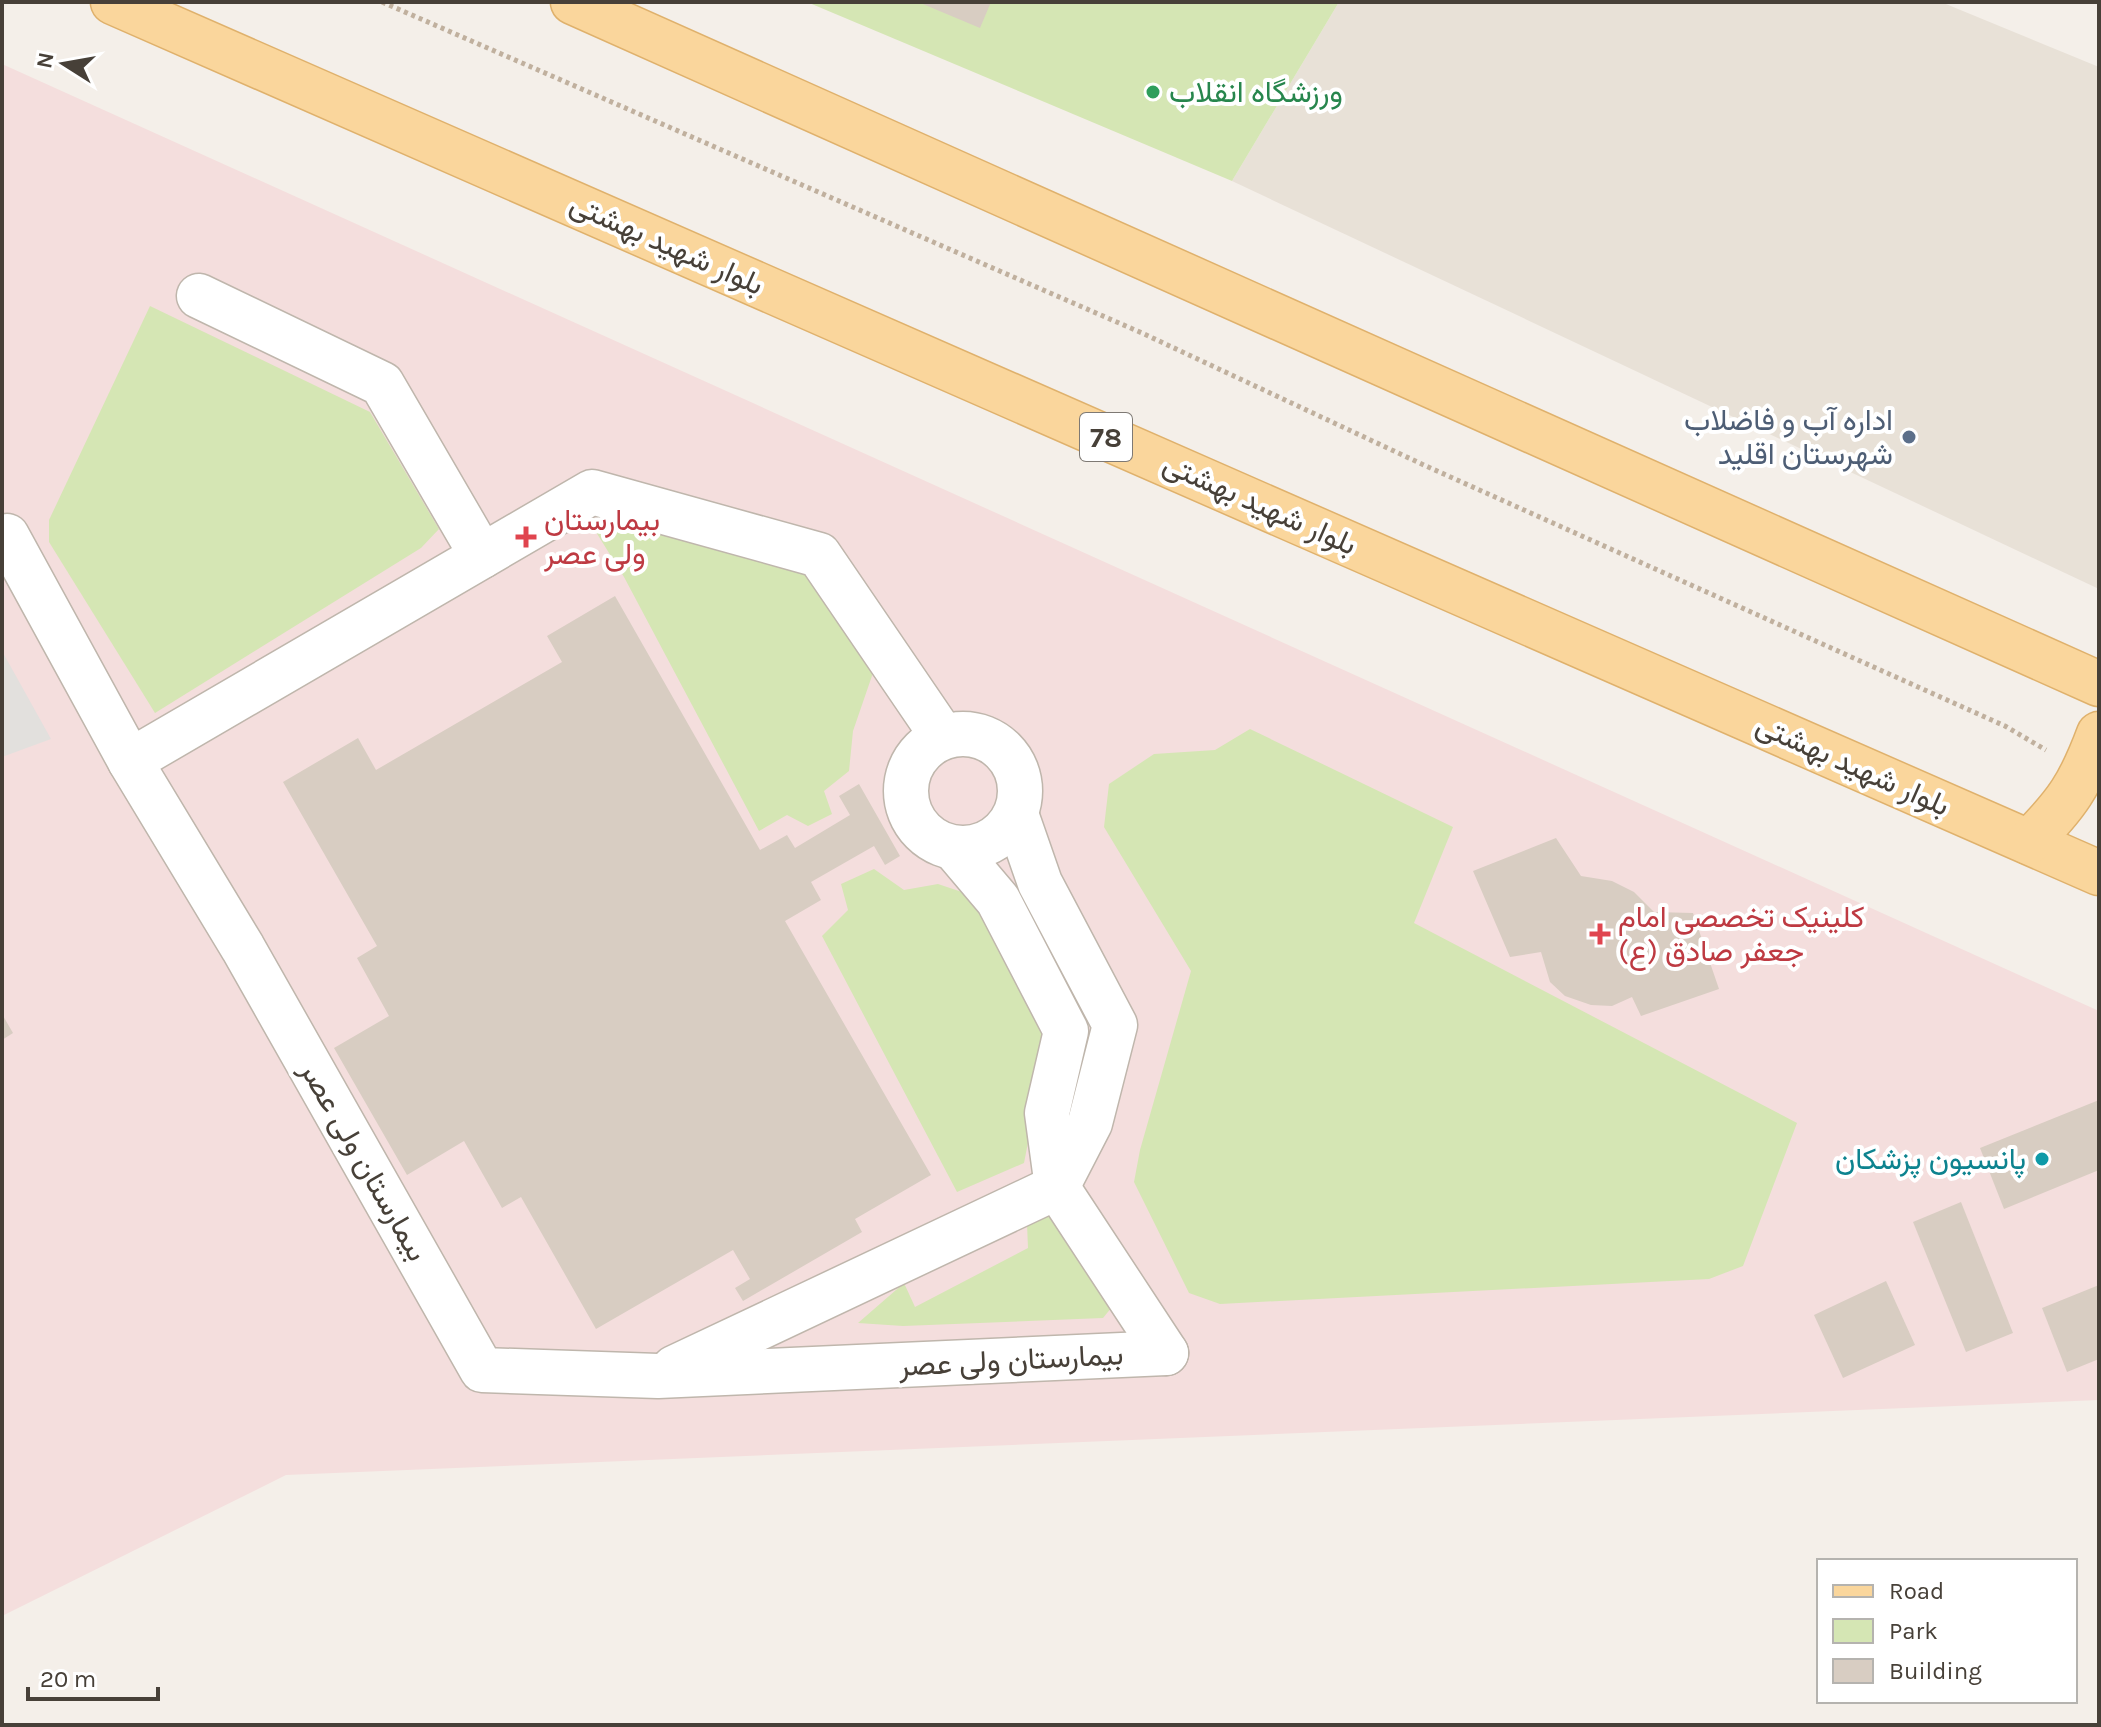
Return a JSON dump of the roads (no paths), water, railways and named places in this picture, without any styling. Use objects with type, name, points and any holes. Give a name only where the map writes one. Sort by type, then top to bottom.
[{"type":"main road","name":"بلوار شهید بهشتی","points":[[113,2],[2099,873]]},
{"type":"main road","points":[[573,2],[2099,684]]},
{"type":"main road","points":[[2029,842],[2061,810],[2092,754]]},
{"type":"lane","points":[[199,296],[382,384],[482,556]]},
{"type":"lane","points":[[130,761],[592,492],[819,555],[943,737]]},
{"type":"lane","name":"بیمارستان ولی عصر","points":[[7,536],[130,761],[243,948],[482,1370],[658,1376],[1166,1353],[1057,1187],[658,1376]]},
{"type":"lane","points":[[961,733],[981,736],[997,745],[1011,759],[1019,776],[1020,795],[1016,814],[1006,830],[990,842],[973,848],[954,848],[936,842],[921,830],[910,815],[906,797],[907,778],[915,760],[927,746],[943,737],[961,733]]},
{"type":"lane","points":[[1016,814],[1040,883],[1115,1025],[1090,1123],[1057,1187]]},
{"type":"lane","points":[[954,848],[998,900],[1066,1031],[1047,1113],[1057,1187]]},
{"type":"place","name":"ورزشگاه انقلاب","points":[[1153,92]]},
{"type":"place","name":"اداره آب و فاضلاب شهرستان اقلید","points":[[1909,437]]},
{"type":"place","name":"بیمارستان ولی عصر","points":[[526,537]]},
{"type":"place","name":"کلینیک تخصصی امام جعفر صادق (ع)","points":[[1600,934]]},
{"type":"place","name":"پانسیون پزشکان","points":[[2042,1159]]}]
